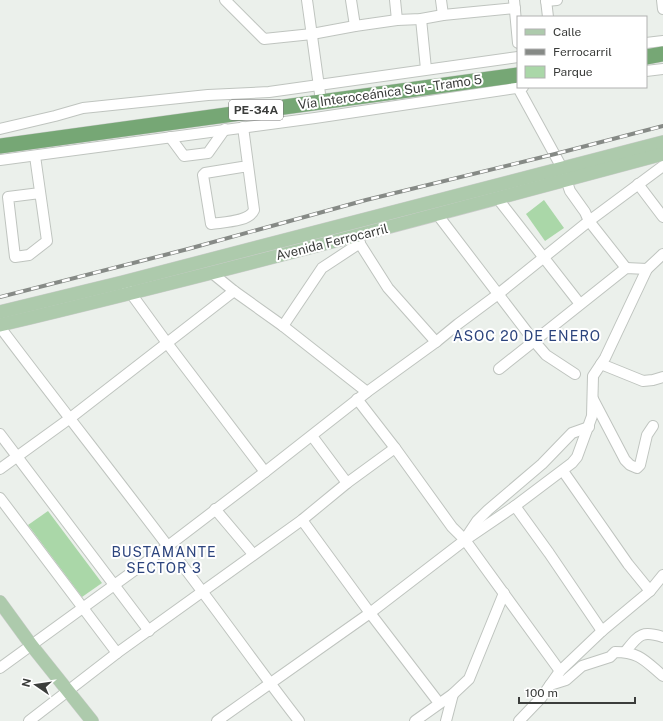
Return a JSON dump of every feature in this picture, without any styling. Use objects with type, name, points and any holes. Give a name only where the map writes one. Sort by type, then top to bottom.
[{"type":"highway","points":[[647,57],[663,54]]},
{"type":"highway","name":"Vía Interoceánica Sur - Tramo 5","points":[[0,146],[321,101],[517,81]]},
{"type":"main road","name":"Avenida Ferrocarril","points":[[0,326],[212,273],[357,240],[437,214],[498,199],[564,174],[663,142]]},
{"type":"main road","name":"Avenida Ferrocarril","points":[[0,312],[469,193],[663,154]]},
{"type":"main road","points":[[0,602],[29,648]]},
{"type":"main road","points":[[0,616],[29,648],[65,693],[92,721]]},
{"type":"main road","points":[[65,693],[82,721]]},
{"type":"street","points":[[225,0],[264,39],[312,34],[398,20],[421,19],[486,5],[514,4],[517,33]]},
{"type":"street","points":[[306,0],[321,101]]},
{"type":"street","points":[[351,0],[355,26]]},
{"type":"street","points":[[395,0],[398,20]]},
{"type":"street","points":[[441,0],[443,15]]},
{"type":"street","points":[[548,16],[546,0],[557,0]]},
{"type":"street","points":[[662,0],[663,8]]},
{"type":"street","points":[[421,19],[426,69]]},
{"type":"street","points":[[647,43],[663,41]]},
{"type":"street","points":[[0,129],[83,108],[208,95],[269,92],[517,57]]},
{"type":"street","points":[[647,71],[663,69]]},
{"type":"street","points":[[0,160],[315,118],[517,81]]},
{"type":"street","points":[[521,88],[564,174],[570,191],[585,212],[589,221],[626,268]]},
{"type":"street","points":[[243,127],[254,210],[252,214],[246,218],[211,224],[203,175],[205,173],[248,166]]},
{"type":"street","points":[[170,138],[184,156],[208,153],[224,129]]},
{"type":"street","points":[[35,156],[47,241],[29,255],[15,258],[8,197],[40,193]]},
{"type":"street","points":[[0,668],[168,546],[215,509],[266,472],[367,392],[436,342],[589,221],[663,166]]},
{"type":"street","points":[[638,184],[663,218]]},
{"type":"street","points":[[498,199],[580,304]]},
{"type":"street","points":[[437,214],[497,295],[546,355],[575,374]]},
{"type":"street","points":[[283,326],[322,268],[357,240],[388,288],[436,342]]},
{"type":"street","points":[[218,721],[370,613],[465,540],[515,506],[572,463],[577,457],[592,416],[593,376],[601,364],[647,269],[663,254]]},
{"type":"street","points":[[500,369],[626,268],[647,269]]},
{"type":"street","points":[[212,273],[367,392]]},
{"type":"street","points":[[123,282],[167,344],[266,472]]},
{"type":"street","points":[[0,469],[69,419],[234,291]]},
{"type":"street","points":[[0,326],[69,419],[203,592],[299,721]]},
{"type":"street","points":[[601,364],[643,381],[663,378]]},
{"type":"street","points":[[593,398],[625,460],[634,468],[637,468],[640,465],[647,435],[653,426]]},
{"type":"street","points":[[358,399],[452,527],[465,540],[560,671]]},
{"type":"street","points":[[465,540],[477,521],[488,510],[542,464],[572,433],[589,427]]},
{"type":"street","points":[[0,434],[149,631]]},
{"type":"street","points":[[312,436],[347,483]]},
{"type":"street","points":[[29,721],[117,653],[302,520],[347,483],[395,448]]},
{"type":"street","points":[[562,471],[628,564],[650,591]]},
{"type":"street","points":[[0,498],[117,653]]},
{"type":"street","points":[[515,506],[602,631]]},
{"type":"street","points":[[215,509],[253,554]]},
{"type":"street","points":[[302,520],[370,613],[439,703]]},
{"type":"street","points":[[519,721],[541,698],[560,671],[602,631],[650,591],[663,575]]},
{"type":"street","points":[[415,721],[453,694],[469,679],[504,593]]},
{"type":"street","points":[[625,652],[641,635],[648,633],[663,637]]},
{"type":"street","points":[[550,685],[566,680],[582,666],[610,657],[616,652],[637,654],[663,676]]},
{"type":"street","points":[[446,721],[453,694]]},
{"type":"green space","points":[[544,200],[564,228],[545,241],[526,214]]},
{"type":"green space","points":[[48,511],[102,583],[82,597],[28,525]]},
{"type":"railway","points":[[0,297],[188,249],[366,200],[663,126]]},
{"type":"district","name":"ASOC 20 DE ENERO","points":[[527,336]]},
{"type":"district","name":"BUSTAMANTE SECTOR 3","points":[[164,560]]}]
